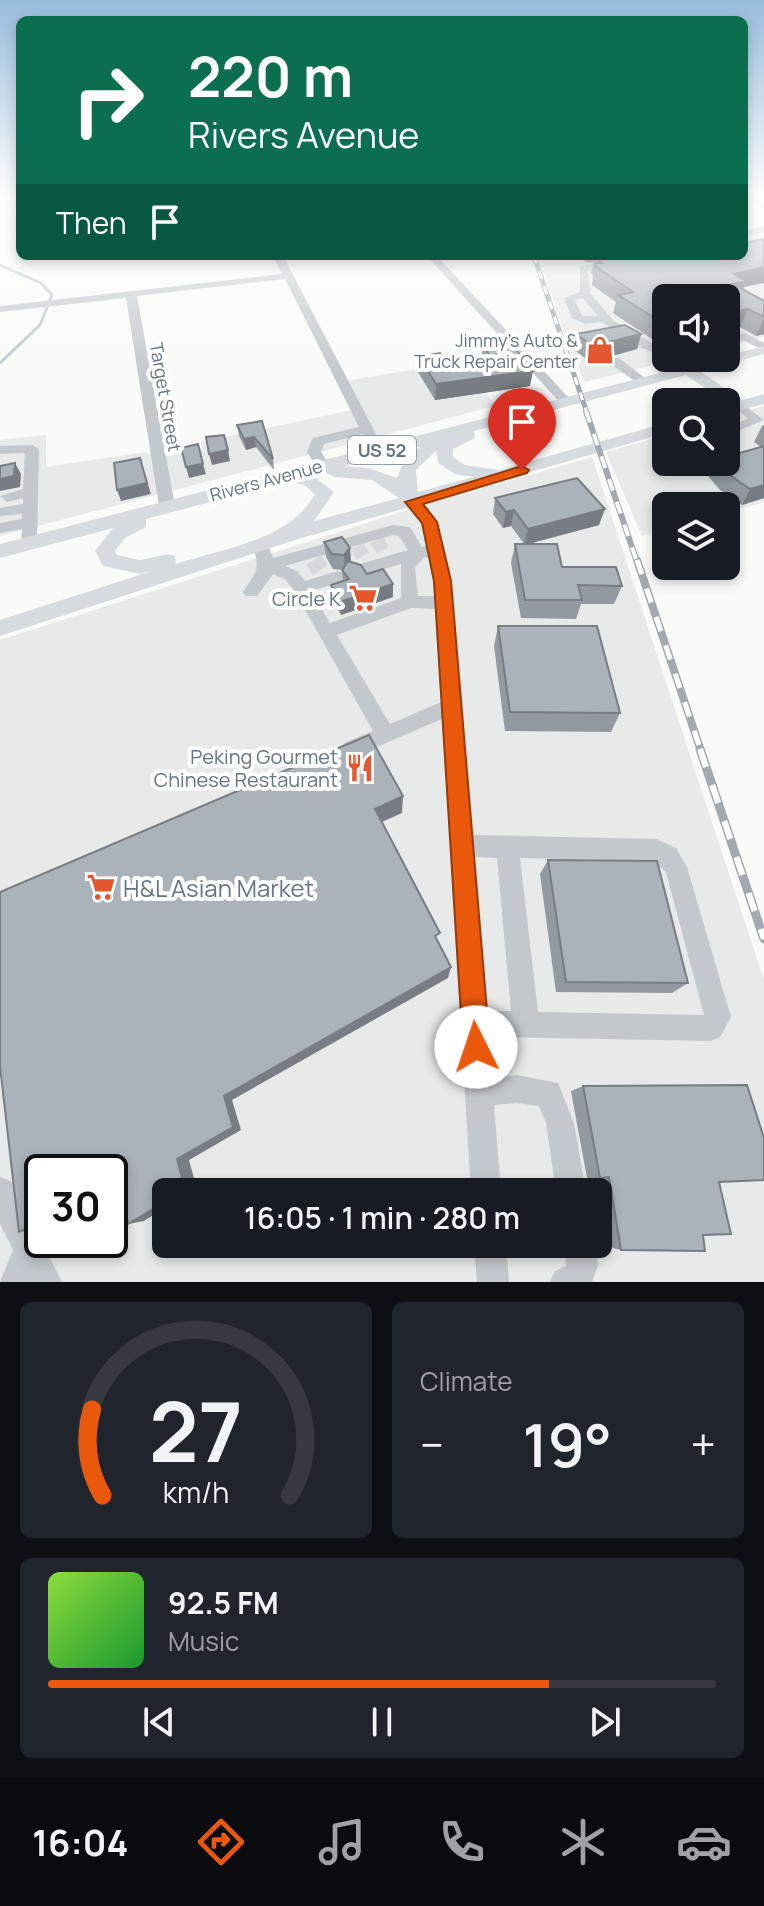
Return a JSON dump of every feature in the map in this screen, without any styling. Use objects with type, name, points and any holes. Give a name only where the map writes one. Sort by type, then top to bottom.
[{"type":"main road","name":"Rivers Avenue","points":[[741,356],[764,349]]},
{"type":"main road","name":"Rivers Avenue","points":[[0,551],[680,372]]},
{"type":"main road","points":[[690,372],[709,388]]},
{"type":"main road","points":[[740,406],[764,399]]},
{"type":"main road","points":[[490,421],[476,432],[453,440],[442,455],[449,466],[461,470],[508,474]]},
{"type":"main road","points":[[413,502],[405,484],[408,464],[459,429]]},
{"type":"main road","points":[[0,628],[288,535],[652,435]]},
{"type":"main road","points":[[277,478],[344,471],[375,473],[392,479],[413,502]]},
{"type":"main road","points":[[277,478],[307,479],[325,492],[316,509],[288,535]]},
{"type":"main road","points":[[167,506],[152,519],[119,531],[108,542],[105,551],[110,561],[140,567],[173,560],[204,562]]},
{"type":"street","points":[[280,260],[378,451]]},
{"type":"street","points":[[436,260],[565,401]]},
{"type":"street","points":[[582,260],[590,265]]},
{"type":"street","points":[[616,260],[590,265],[581,272],[585,294],[602,308],[605,318],[652,351]]},
{"type":"street","points":[[0,309],[289,276]]},
{"type":"street","name":"Target Street","points":[[131,294],[167,506]]},
{"type":"street","points":[[585,294],[569,298],[577,318],[585,321],[605,318]]},
{"type":"street","points":[[600,338],[625,332]]},
{"type":"street","points":[[740,338],[745,336],[764,349]]},
{"type":"street","points":[[615,361],[643,381]]},
{"type":"street","points":[[740,412],[757,420],[740,427]]},
{"type":"street","points":[[323,465],[311,442],[367,429]]},
{"type":"street","points":[[0,450],[32,449],[29,543]]},
{"type":"street","points":[[413,502],[429,522],[428,552],[444,603],[485,1178]]},
{"type":"street","points":[[4,512],[29,508]]},
{"type":"street","points":[[4,512],[29,508]]},
{"type":"street","points":[[301,588],[337,549],[360,557],[381,547],[393,530],[404,531],[428,552]]},
{"type":"street","points":[[251,592],[266,577],[268,565],[260,544]]},
{"type":"street","points":[[360,557],[381,547],[428,552]]},
{"type":"street","points":[[410,602],[407,567],[428,552]]},
{"type":"street","points":[[268,565],[321,568]]},
{"type":"street","points":[[268,565],[291,575],[301,588],[385,734]]},
{"type":"street","points":[[327,631],[410,602],[444,603]]},
{"type":"street","points":[[325,760],[452,706]]},
{"type":"street","points":[[462,846],[656,850],[668,856],[676,867],[718,1017],[711,1028],[475,1024]]},
{"type":"street","points":[[507,847],[526,1025]]},
{"type":"street","points":[[479,1093],[517,1089],[548,1093],[560,1123],[569,1178]]},
{"type":"street","points":[[0,1192],[24,1240]]},
{"type":"street","points":[[16,1282],[26,1258]]},
{"type":"street","points":[[33,1258],[46,1282]]},
{"type":"street","points":[[491,1258],[493,1282]]},
{"type":"street","points":[[566,1282],[578,1277],[581,1258]]},
{"type":"shaded area","points":[[748,257],[764,257],[764,337],[740,343],[740,284],[652,284],[652,365],[585,382],[569,347],[539,260],[748,260]]},
{"type":"shaded area","points":[[464,361],[495,406],[0,536],[0,440],[46,435],[46,467],[144,452],[158,457],[202,448],[201,442],[357,409],[343,381]]},
{"type":"shaded area","points":[[764,406],[764,502],[740,509],[740,492],[652,492],[652,534],[642,536],[606,452],[652,439],[652,476],[740,476],[740,413]]},
{"type":"shaded area","points":[[592,457],[764,980],[764,1282],[0,1282],[0,640],[417,507]]},
{"type":"building","points":[[748,257],[764,257],[764,267],[734,274],[746,281],[733,284],[652,284],[652,316],[618,295],[633,292],[596,267],[596,263],[602,263],[599,260],[748,260]]},
{"type":"building","points":[[740,288],[764,301],[764,317],[748,309],[740,311]]},
{"type":"building","points":[[625,325],[641,334],[593,346],[576,334]]},
{"type":"building","points":[[510,342],[533,371],[436,384],[419,357],[440,353],[446,361],[461,362],[463,366],[494,361],[483,346]]},
{"type":"building","points":[[262,421],[273,459],[254,437],[244,439],[237,425]]},
{"type":"building","points":[[224,435],[228,450],[209,454],[206,437]]},
{"type":"building","points":[[198,444],[203,464],[186,467],[181,448]]},
{"type":"building","points":[[764,446],[764,485],[750,489],[731,476],[740,476],[740,453]]},
{"type":"building","points":[[140,458],[147,483],[117,490],[114,463]]},
{"type":"building","points":[[15,463],[14,476],[0,479],[0,466]]},
{"type":"building","points":[[577,478],[605,509],[528,529],[514,510],[506,512],[495,498]]},
{"type":"building","points":[[342,537],[350,548],[344,555],[332,554],[324,542]]},
{"type":"building","points":[[515,544],[557,544],[562,567],[616,567],[622,586],[578,585],[582,600],[525,600]]},
{"type":"building","points":[[348,561],[361,565],[367,574],[383,569],[393,584],[340,602],[331,585],[349,579],[342,570]]},
{"type":"building","points":[[498,626],[597,626],[620,713],[510,712]]},
{"type":"building","points":[[369,735],[403,796],[375,809],[440,933],[435,936],[451,967],[224,1096],[233,1127],[177,1159],[182,1178],[152,1178],[152,1209],[128,1224],[128,1154],[24,1154],[24,1229],[19,1232],[0,1066],[0,892]]},
{"type":"building","points":[[548,860],[657,861],[688,983],[566,982]]},
{"type":"building","points":[[747,1085],[764,1138],[764,1180],[719,1182],[731,1234],[703,1235],[705,1251],[621,1250],[612,1178],[600,1178],[583,1086]]},
{"type":"waterway","points":[[0,265],[41,283],[52,295],[40,325],[0,363]]},
{"type":"tunnel","points":[[377,540],[383,550]]},
{"type":"tunnel","points":[[357,546],[363,556]]},
{"type":"tunnel","points":[[314,560],[320,570]]},
{"type":"railway","points":[[535,260],[587,413]]},
{"type":"railway","points":[[586,411],[637,562]]},
{"type":"railway","points":[[637,560],[701,751]]},
{"type":"railway","points":[[700,749],[764,939]]},
{"type":"place","name":"Jimmy's Auto & Truck Repair Center","points":[[600,350]]},
{"type":"place","name":"Circle K","points":[[363,598]]},
{"type":"place","name":"Peking Gourmet Chinese Restaurant","points":[[360,768]]},
{"type":"place","name":"H&L Asian Market","points":[[101,887]]},
{"type":"route","points":[[476,1047],[440,561],[429,522],[413,502],[522,470]]}]
